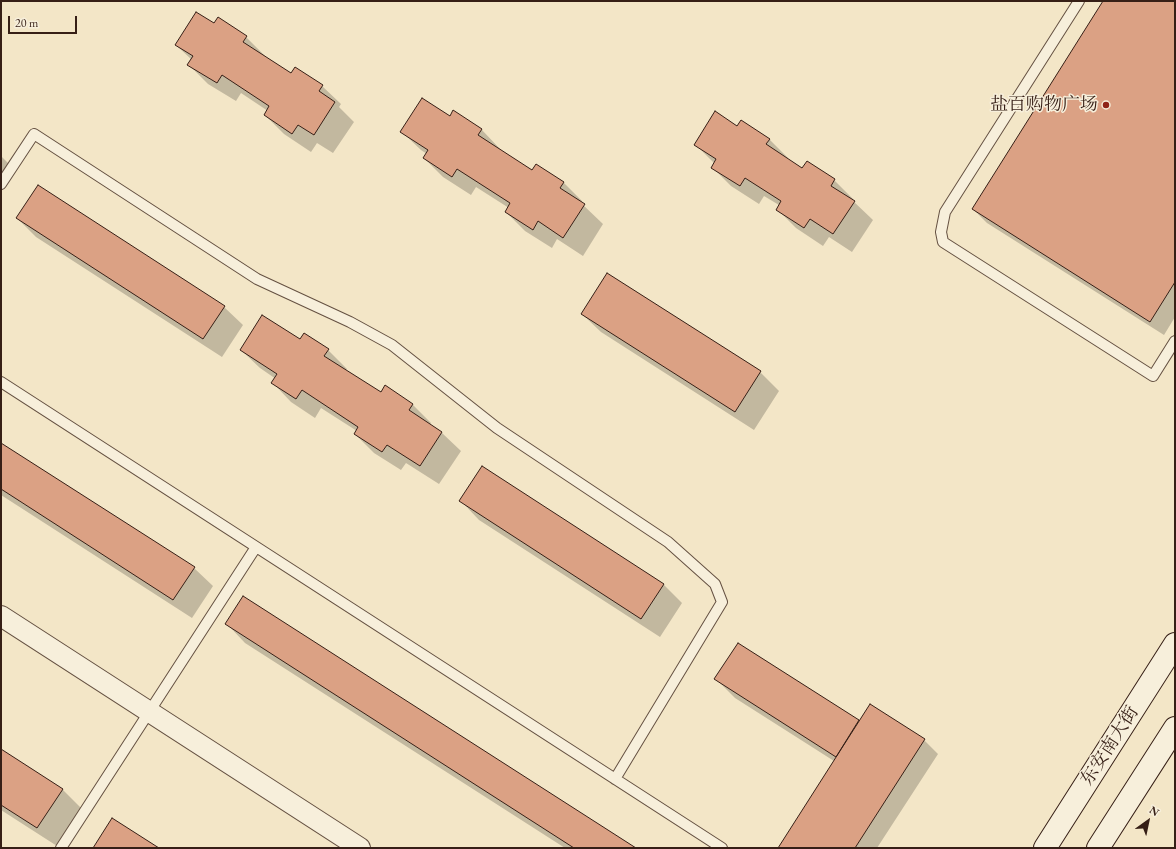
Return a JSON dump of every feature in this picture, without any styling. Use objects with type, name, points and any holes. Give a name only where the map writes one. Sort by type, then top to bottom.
[{"type":"main road","name":"东安南大街","points":[[1045,848],[1175,644]]},
{"type":"main road","points":[[1098,848],[1175,728]]},
{"type":"street","points":[[1,616],[360,848]]},
{"type":"lane","points":[[1078,1],[945,212],[940,232],[943,242],[1153,376],[1175,341]]},
{"type":"lane","points":[[1,184],[34,134],[257,279],[350,322],[392,345],[497,428],[668,542],[715,584],[722,602],[615,779]]},
{"type":"lane","points":[[1,382],[722,848]]},
{"type":"lane","points":[[60,848],[256,547]]},
{"type":"building","name":"盐百购物广场","points":[[1103,1],[1175,1],[1175,282],[1150,322],[972,209]]},
{"type":"building","points":[[196,12],[214,23],[218,17],[247,36],[243,42],[291,73],[295,67],[323,85],[319,91],[335,102],[314,135],[298,125],[292,134],[264,115],[269,106],[222,75],[217,83],[187,65],[193,56],[175,45]]},
{"type":"building","points":[[422,98],[450,116],[453,110],[482,129],[478,135],[532,170],[536,164],[564,182],[560,188],[585,204],[563,238],[538,221],[533,230],[505,212],[510,203],[457,169],[452,177],[423,158],[428,150],[400,132]]},
{"type":"building","points":[[715,111],[737,126],[741,120],[770,139],[766,144],[802,168],[807,161],[835,179],[831,186],[855,201],[833,234],[810,219],[804,228],[776,210],[781,201],[745,178],[740,186],[711,168],[716,159],[694,145]]},
{"type":"building","points":[[38,185],[225,306],[203,339],[16,218]]},
{"type":"building","points":[[607,273],[761,371],[735,412],[581,314]]},
{"type":"building","points":[[262,315],[300,339],[304,333],[329,349],[324,356],[381,392],[385,385],[413,404],[409,410],[442,432],[420,466],[387,445],[382,452],[354,434],[358,427],[302,390],[296,399],[271,383],[277,374],[240,350]]},
{"type":"building","points":[[1,443],[195,567],[173,600],[1,489]]},
{"type":"building","points":[[482,466],[664,584],[641,619],[459,501]]},
{"type":"building","points":[[243,596],[636,848],[574,848],[225,624]]},
{"type":"building","points":[[738,643],[859,720],[836,757],[714,679]]},
{"type":"building","points":[[870,704],[925,739],[855,848],[778,848]]},
{"type":"building","points":[[1,749],[63,789],[37,828],[1,805]]},
{"type":"building","points":[[112,818],[159,848],[93,848]]},
{"type":"place","name":"盐百购物广场","points":[[1106,105]]}]
